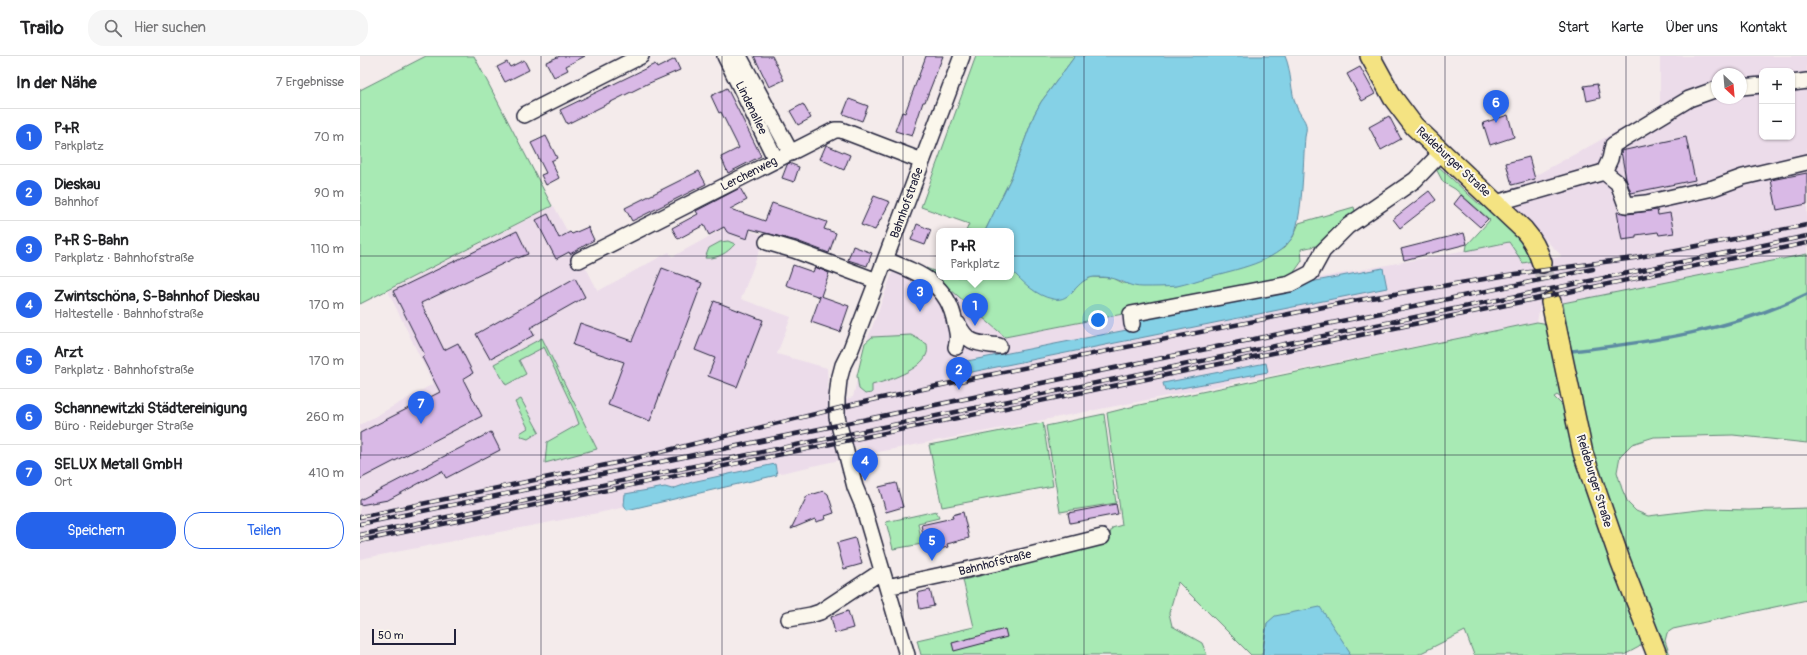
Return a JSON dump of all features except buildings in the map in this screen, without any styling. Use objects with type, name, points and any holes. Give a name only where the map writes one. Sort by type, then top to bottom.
[{"type":"main road","name":"Reideburger Straße","points":[[1370,56],[1403,113],[1426,139],[1496,203],[1533,240],[1542,263]]},
{"type":"main road","name":"Reideburger Straße","points":[[1551,302],[1583,453],[1620,560],[1657,655]]},
{"type":"street","points":[[524,115],[641,56]]},
{"type":"street","name":"Lindenallee","points":[[725,56],[776,160]]},
{"type":"street","name":"Lindenallee","points":[[739,56],[791,153]]},
{"type":"street","name":"Bahnhofstraße","points":[[907,655],[863,506],[855,487],[837,417],[837,398],[843,364],[851,349],[878,282],[962,56]]},
{"type":"street","points":[[1795,83],[1807,81]]},
{"type":"street","points":[[1747,86],[1759,85]]},
{"type":"street","points":[[1496,203],[1604,172],[1610,159],[1613,144],[1689,99],[1711,91]]},
{"type":"street","name":"Lerchenweg","points":[[579,260],[836,130],[841,130],[922,161]]},
{"type":"street","points":[[1132,324],[1131,314],[1290,284],[1304,277],[1310,273],[1323,251],[1348,226],[1415,180],[1441,153]]},
{"type":"street","points":[[1604,172],[1618,183],[1626,205],[1646,203],[1713,188],[1743,178],[1807,162]]},
{"type":"street","points":[[767,242],[794,250],[878,282]]},
{"type":"street","points":[[886,260],[921,275],[932,282],[949,301],[959,339],[956,347],[973,343],[999,346]]},
{"type":"street","name":"Bahnhofstraße","points":[[887,587],[1002,562],[1102,537]]},
{"type":"street","points":[[789,619],[820,612],[882,571]]},
{"type":"shaded area","points":[[1660,56],[1807,56],[1807,265],[1570,315],[1559,302],[1540,306],[1537,322],[868,454],[866,445],[838,450],[840,460],[598,513],[360,559],[360,425],[433,384],[388,291],[554,206],[598,291],[669,252],[672,257],[732,224],[765,236],[741,299],[791,317],[777,354],[827,368],[829,404],[853,397],[865,346],[898,258],[926,268],[936,277],[936,280],[940,280],[1005,337],[1509,242],[1523,263],[1560,257],[1561,255],[1499,195],[1660,108]]},
{"type":"green space","points":[[426,56],[474,56],[552,206],[360,304],[360,90]]},
{"type":"green space","points":[[976,56],[1075,56],[1041,102],[1034,115],[1011,178],[986,228],[967,228],[969,224],[921,207]]},
{"type":"green space","points":[[1437,165],[1480,205],[1487,205],[1523,240],[1533,261],[1523,263],[1509,242],[1466,251],[1467,245],[1490,220],[1455,189],[1443,182],[1435,167]]},
{"type":"green space","points":[[1354,207],[1356,215],[1325,244],[1301,249],[1302,261],[1287,282],[1005,337],[940,280],[1014,280],[1014,273],[1036,292],[1073,292],[1079,283],[1093,277],[1112,278],[1122,283],[1176,286],[1262,260],[1284,248],[1293,237],[1299,223]]},
{"type":"green space","points":[[728,241],[735,244],[725,253],[714,258],[705,258],[709,248],[720,242]]},
{"type":"green space","points":[[1807,254],[1807,443],[1733,435],[1654,437],[1632,444],[1620,456],[1617,472],[1628,503],[1636,511],[1648,516],[1707,509],[1749,510],[1807,508],[1807,600],[1673,629],[1667,633],[1665,641],[1670,655],[1664,655],[1583,436],[1580,402],[1563,303]]},
{"type":"green space","points":[[926,268],[936,272],[936,277]]},
{"type":"green space","points":[[1537,322],[1549,324],[1565,401],[1557,395],[1554,397],[1567,410],[1578,468],[1615,570],[1644,641],[1639,647],[1624,655],[1474,655],[1465,631],[1417,655],[1349,655],[1349,652],[1267,623],[1262,655],[1251,655],[1178,582],[1169,613],[1172,626],[1202,643],[1207,655],[921,655],[917,640],[974,627],[963,580],[1009,569],[1108,540],[1112,528],[1122,525],[1107,413],[1139,405]]},
{"type":"green space","points":[[911,335],[927,344],[927,352],[924,359],[911,370],[903,374],[872,385],[872,393],[865,394],[859,389],[857,376],[865,343],[872,337]]},
{"type":"green space","points":[[542,338],[597,449],[545,463],[547,442],[579,424],[574,410],[544,347],[519,360],[526,374],[506,385],[494,364]]},
{"type":"green space","points":[[521,399],[539,432],[528,439],[522,437],[520,433],[528,428],[515,402]]},
{"type":"green space","points":[[1104,414],[1116,503],[1060,512],[1046,426]]},
{"type":"green space","points":[[1043,423],[1053,486],[942,507],[929,445]]},
{"type":"green space","points":[[936,511],[939,518],[918,523],[922,544],[893,549],[886,522]]},
{"type":"water","points":[[1075,56],[1285,56],[1295,102],[1306,124],[1302,190],[1296,230],[1292,238],[1285,247],[1276,254],[1254,264],[1177,286],[1138,287],[1113,278],[1094,277],[1083,282],[1065,298],[1053,299],[1035,292],[1014,273],[1014,228],[986,228],[1011,178],[1034,115],[1041,102]]},
{"type":"water","points":[[1383,268],[1387,288],[962,374],[959,366],[962,362],[1137,328],[1135,316]]},
{"type":"water","points":[[1266,363],[1268,372],[1165,391],[1163,383]]},
{"type":"water","points":[[775,464],[777,475],[627,510],[624,505],[625,494],[665,487],[672,489],[692,482]]},
{"type":"water","points":[[1320,607],[1350,652],[1349,655],[1262,655],[1267,623],[1275,616]]},
{"type":"waterway","points":[[1572,351],[1662,339],[1692,333],[1751,317],[1807,294]]},
{"type":"tunnel","points":[[1542,263],[1551,302]]},
{"type":"railway","points":[[360,517],[620,462],[872,400],[1353,301],[1508,275],[1634,258],[1807,225]]},
{"type":"railway","points":[[360,535],[1807,236]]},
{"type":"railway","points":[[360,541],[1807,243]]},
{"type":"railway","points":[[360,524],[1593,269]]},
{"type":"place","name":"Schannewitzki Städtereinigung","points":[[1496,123]]},
{"type":"place","name":"P+R S-Bahn","points":[[920,312]]},
{"type":"place","name":"P+R","points":[[975,326]]},
{"type":"place","name":"Dieskau","points":[[959,390]]},
{"type":"place","name":"SELUX Metall GmbH","points":[[421,424]]},
{"type":"place","name":"Zwintschöna, S-Bahnhof Dieskau","points":[[865,481]]},
{"type":"place","name":"Arzt","points":[[932,561]]}]
